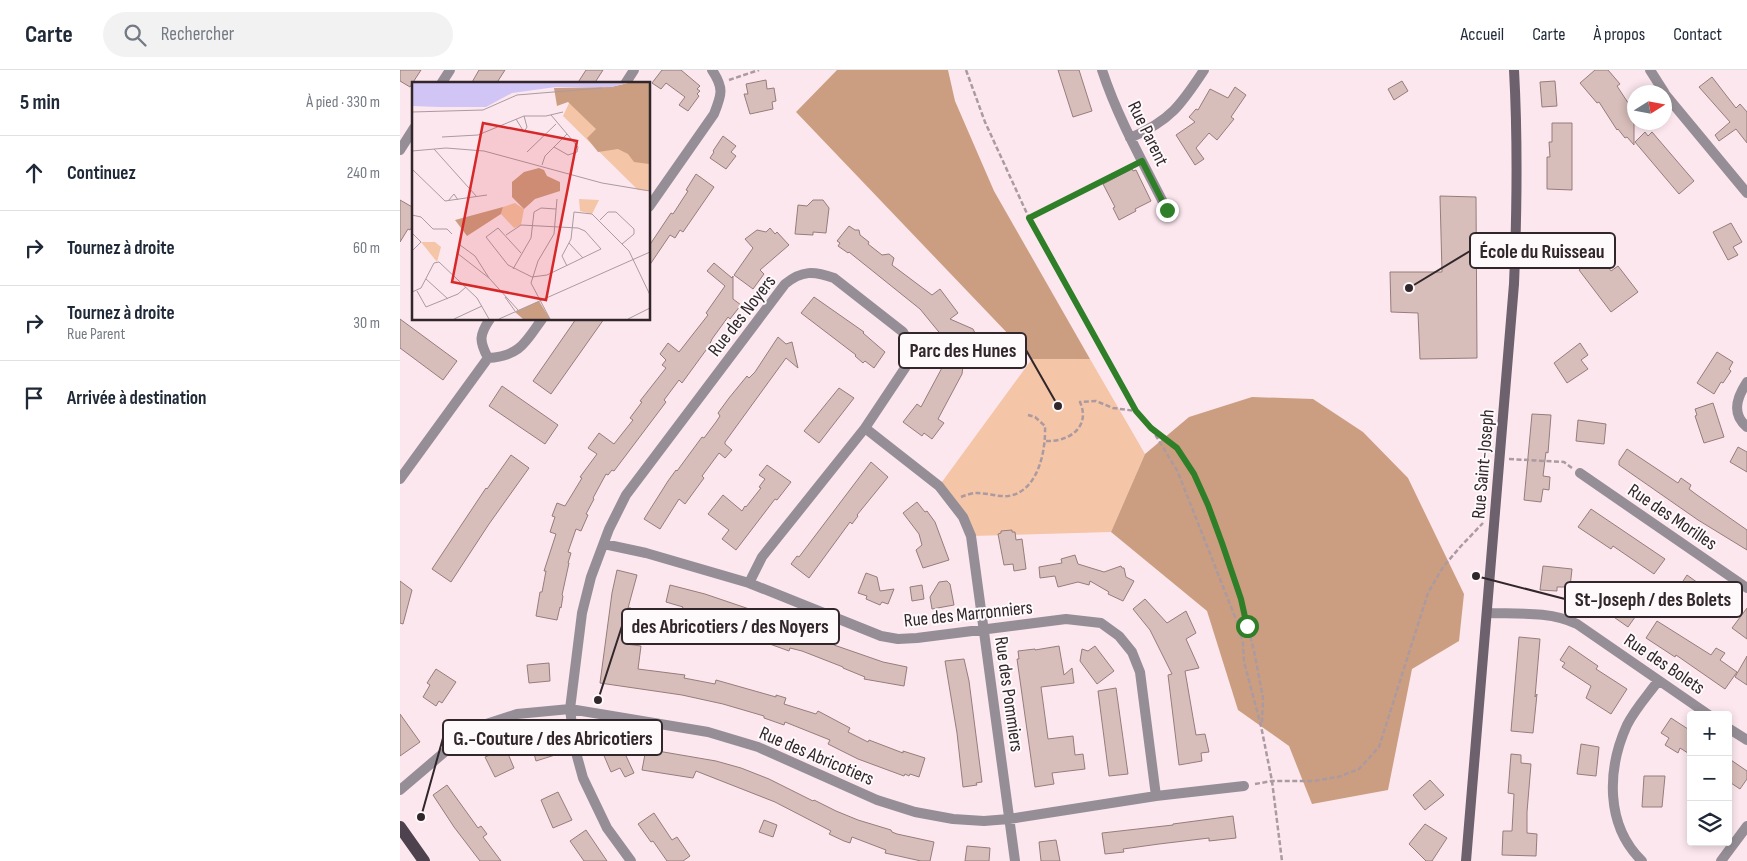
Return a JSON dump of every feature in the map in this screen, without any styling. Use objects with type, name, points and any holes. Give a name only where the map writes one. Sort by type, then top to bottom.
[{"type":"main road","points":[[400,827],[424,861]]},
{"type":"street","points":[[442,82],[450,70]]},
{"type":"street","points":[[626,82],[634,70]]},
{"type":"street","points":[[650,207],[714,114],[721,97],[720,83],[712,70]]},
{"type":"street","name":"Rue Parent","points":[[1102,70],[1108,89],[1130,138],[1167,210]]},
{"type":"street","points":[[1130,138],[1151,129],[1168,118],[1186,97],[1204,70]]},
{"type":"street","name":"Rue Saint-Joseph","points":[[1466,861],[1514,286],[1518,200],[1514,70]]},
{"type":"street","points":[[1650,70],[1659,85]]},
{"type":"street","points":[[1672,103],[1747,192]]},
{"type":"street","points":[[400,150],[412,131]]},
{"type":"street","name":"Rue des Noyers","points":[[570,709],[582,613],[591,576],[609,529],[626,495],[785,284],[796,275],[821,274],[834,278],[903,332],[909,342],[911,354],[905,368],[865,428],[762,557],[749,583]]},
{"type":"street","points":[[488,358],[482,347],[481,332],[489,320]]},
{"type":"street","points":[[400,479],[488,358],[501,357],[516,351],[524,344],[541,320]]},
{"type":"street","points":[[1747,382],[1739,396],[1736,407],[1739,417],[1747,428]]},
{"type":"street","name":"Rue des Pommiers","points":[[865,428],[939,486],[963,517],[971,536],[1015,861]]},
{"type":"street","name":"Rue des Morilles","points":[[1580,473],[1747,588]]},
{"type":"street","name":"Rue des Marronniers","points":[[604,544],[646,553],[749,583],[881,636],[898,639],[983,630],[1066,618],[1101,624],[1119,636],[1132,652],[1140,672],[1156,796]]},
{"type":"street","name":"Rue des Bolets","points":[[1487,612],[1566,618],[1703,711]]},
{"type":"street","points":[[1642,861],[1630,850],[1620,828],[1615,812],[1612,786],[1619,746],[1628,723],[1658,681]]},
{"type":"street","points":[[570,709],[575,749],[583,778],[607,828],[631,861]]},
{"type":"street","name":"Rue des Abricotiers","points":[[400,790],[454,744],[480,726],[517,714],[570,709],[708,732],[758,747],[877,800],[915,812],[953,819],[984,821],[1010,819],[1156,796],[1244,786]]},
{"type":"street","points":[[1732,731],[1747,740]]},
{"type":"street","points":[[1721,861],[1747,826]]},
{"type":"path","points":[[720,83],[759,70]]},
{"type":"path","points":[[966,70],[984,122],[1029,218],[1136,411],[1151,428],[1177,470],[1227,593],[1239,627],[1243,644],[1244,662],[1261,726],[1272,781],[1282,861]]},
{"type":"path","points":[[1029,218],[1142,161]]},
{"type":"path","points":[[1046,441],[1057,442],[1075,433],[1084,412],[1080,402],[1096,401],[1113,408],[1136,411]]},
{"type":"path","points":[[950,500],[976,493],[1006,496],[1016,494],[1026,488],[1034,478],[1046,441],[1045,426],[1035,417],[1028,415]]},
{"type":"path","points":[[1151,428],[1177,448],[1186,460],[1208,505],[1241,599],[1263,698],[1261,726]]},
{"type":"path","points":[[1500,458],[1564,462],[1580,473]]},
{"type":"path","points":[[1244,786],[1272,781],[1312,781],[1338,777],[1359,769],[1379,747],[1428,593],[1443,567],[1495,511]]},
{"type":"shaded area","points":[[837,70],[948,70],[955,101],[994,191],[1090,359],[1032,359],[796,112]]},
{"type":"shaded area","points":[[1032,359],[1090,359],[1145,454],[1111,532],[971,536],[939,486]]},
{"type":"shaded area","points":[[1252,397],[1313,399],[1363,432],[1408,478],[1464,594],[1459,641],[1412,669],[1388,790],[1312,804],[1289,746],[1238,710],[1207,611],[1111,532],[1145,454],[1189,417]]},
{"type":"building","points":[[400,70],[421,70],[410,87],[400,81]]},
{"type":"building","points":[[479,70],[505,70],[497,82],[472,82]]},
{"type":"building","points":[[586,70],[603,70],[595,82],[578,82]]},
{"type":"building","points":[[662,70],[681,70],[700,86],[697,89],[700,91],[697,94],[699,96],[688,111],[679,105],[685,97],[666,83],[661,89],[652,83]]},
{"type":"building","points":[[1058,70],[1079,70],[1092,111],[1073,117]]},
{"type":"building","points":[[1595,70],[1608,70],[1620,84],[1617,86],[1627,101],[1627,130],[1634,130],[1634,145],[1617,130],[1599,102],[1597,103],[1580,83]]},
{"type":"building","points":[[1712,77],[1736,108],[1740,104],[1747,112],[1747,143],[1736,129],[1719,141],[1715,135],[1730,122],[1699,87]]},
{"type":"building","points":[[766,80],[767,89],[774,88],[776,101],[772,102],[773,109],[750,114],[744,94],[748,94],[746,84]]},
{"type":"building","points":[[1402,81],[1408,91],[1394,100],[1388,89]]},
{"type":"building","points":[[1555,81],[1557,106],[1542,107],[1540,82]]},
{"type":"building","points":[[1235,87],[1246,95],[1231,117],[1234,119],[1217,140],[1209,133],[1196,148],[1204,159],[1195,165],[1176,135],[1195,122],[1189,117],[1196,109],[1198,110],[1210,89],[1228,98]]},
{"type":"building","points":[[1552,123],[1572,123],[1572,190],[1547,189],[1547,157],[1550,157],[1549,142],[1552,142]]},
{"type":"building","points":[[1645,132],[1648,136],[1652,132],[1694,181],[1679,194],[1635,142]]},
{"type":"building","points":[[723,136],[736,146],[731,152],[736,156],[726,169],[710,158]]},
{"type":"building","points":[[1132,169],[1133,171],[1136,170],[1151,201],[1119,220],[1113,208],[1115,207],[1103,184]]},
{"type":"building","points":[[696,174],[714,187],[683,232],[680,230],[675,238],[670,235],[650,265],[650,244],[671,213],[673,214],[688,191],[686,190]]},
{"type":"building","points":[[1440,196],[1476,197],[1477,358],[1420,359],[1418,313],[1391,312],[1390,272],[1442,272]]},
{"type":"building","points":[[400,200],[412,207],[412,227],[410,230],[408,229],[400,242]]},
{"type":"building","points":[[813,200],[823,200],[829,208],[826,233],[813,232],[813,235],[795,234],[798,205],[807,206]]},
{"type":"building","points":[[1731,223],[1742,242],[1733,247],[1738,255],[1728,260],[1713,232]]},
{"type":"building","points":[[849,226],[859,230],[860,235],[869,242],[868,244],[882,255],[889,254],[894,258],[892,265],[932,295],[940,289],[958,313],[950,319],[973,329],[976,335],[974,336],[980,350],[964,358],[962,374],[938,419],[944,423],[932,439],[924,433],[922,436],[903,422],[917,404],[921,407],[944,364],[946,344],[943,337],[920,309],[849,252],[838,246],[840,243],[837,241]]},
{"type":"building","points":[[770,228],[775,234],[777,232],[789,245],[760,270],[764,274],[753,289],[734,275],[753,248],[745,239],[757,230],[766,232]]},
{"type":"building","points":[[1599,254],[1611,271],[1618,266],[1638,292],[1611,312],[1579,270]]},
{"type":"building","points":[[714,263],[732,278],[733,276],[733,299],[741,305],[730,319],[728,317],[682,383],[679,380],[664,400],[666,402],[614,471],[612,470],[608,475],[606,474],[593,498],[581,531],[576,529],[568,552],[571,553],[557,620],[536,616],[546,571],[544,571],[556,534],[550,532],[555,517],[552,516],[557,503],[565,506],[582,478],[580,477],[597,454],[588,448],[599,433],[614,444],[633,420],[630,418],[642,402],[640,401],[666,368],[662,365],[666,360],[660,354],[668,343],[679,352],[708,315],[706,313],[725,286],[707,271]]},
{"type":"building","points":[[814,297],[864,332],[885,352],[874,368],[865,361],[863,363],[856,355],[801,313]]},
{"type":"building","points":[[400,319],[457,361],[443,380],[400,348]]},
{"type":"building","points":[[575,320],[603,320],[551,394],[533,381]]},
{"type":"building","points":[[778,337],[786,344],[792,342],[798,368],[786,358],[725,442],[732,450],[725,458],[719,453],[685,504],[679,499],[660,529],[644,519],[676,470],[716,422],[720,416],[718,413],[729,398],[747,376],[749,378],[755,372]]},
{"type":"building","points":[[1580,343],[1588,355],[1581,360],[1588,369],[1567,383],[1554,363]]},
{"type":"building","points":[[1717,352],[1733,362],[1729,369],[1731,371],[1723,383],[1721,382],[1714,394],[1697,383]]},
{"type":"building","points":[[502,386],[558,425],[545,444],[489,406]]},
{"type":"building","points":[[839,388],[854,398],[819,443],[804,431]]},
{"type":"building","points":[[1713,403],[1724,437],[1704,443],[1695,416],[1697,415],[1695,409]]},
{"type":"building","points":[[1532,414],[1551,415],[1548,453],[1546,452],[1543,476],[1550,477],[1549,490],[1543,489],[1541,502],[1524,500]]},
{"type":"building","points":[[1578,420],[1606,424],[1604,444],[1576,441]]},
{"type":"building","points":[[1738,447],[1747,452],[1747,472],[1730,462]]},
{"type":"building","points":[[1627,449],[1678,483],[1681,478],[1691,485],[1689,489],[1747,530],[1747,550],[1698,520],[1619,465],[1619,461]]},
{"type":"building","points":[[511,455],[529,468],[451,582],[432,569],[486,488]]},
{"type":"building","points":[[871,462],[888,477],[857,515],[852,524],[850,522],[809,578],[791,564],[797,556],[799,557]]},
{"type":"building","points":[[767,465],[791,482],[777,500],[775,499],[736,550],[722,539],[729,530],[708,514],[723,495],[742,511],[761,488],[759,487],[765,479],[759,475]]},
{"type":"building","points":[[917,502],[935,522],[949,560],[923,568],[916,550],[922,545],[919,534],[903,513]]},
{"type":"building","points":[[1591,509],[1665,559],[1654,574],[1613,546],[1611,549],[1578,527]]},
{"type":"building","points":[[1012,530],[1012,532],[1015,532],[1016,540],[1022,539],[1026,569],[1014,571],[1013,564],[1004,565],[998,534],[1001,531]]},
{"type":"building","points":[[1075,555],[1078,564],[1104,572],[1121,566],[1124,568],[1126,577],[1134,581],[1123,601],[1108,594],[1109,592],[1090,581],[1089,585],[1078,582],[1058,587],[1055,576],[1040,578],[1039,567],[1062,563],[1061,559]]},
{"type":"building","points":[[1543,566],[1572,569],[1570,587],[1557,587],[1557,591],[1540,590]]},
{"type":"building","points":[[617,570],[637,575],[628,608],[631,608],[626,644],[641,646],[638,669],[685,675],[684,678],[715,684],[716,680],[776,697],[776,695],[786,698],[784,704],[816,714],[818,711],[850,728],[848,732],[868,742],[869,740],[903,753],[903,751],[925,758],[919,777],[910,774],[909,776],[905,774],[904,776],[858,759],[828,744],[830,740],[785,722],[784,725],[764,718],[764,716],[682,695],[600,683],[612,593]]},
{"type":"building","points":[[866,573],[877,577],[880,591],[894,589],[888,604],[882,602],[880,605],[866,599],[867,596],[858,593]]},
{"type":"building","points":[[1687,575],[1716,596],[1705,612],[1676,592]]},
{"type":"building","points":[[400,581],[412,590],[403,624],[400,623]]},
{"type":"building","points":[[947,581],[950,584],[954,605],[932,609],[930,597],[939,582]]},
{"type":"building","points":[[670,585],[705,594],[761,613],[759,620],[773,625],[782,620],[785,627],[813,637],[814,633],[835,642],[834,645],[883,662],[907,667],[904,686],[864,679],[865,677],[843,667],[802,651],[790,648],[789,651],[767,643],[770,636],[723,619],[722,622],[682,609],[683,607],[666,602]]},
{"type":"building","points":[[922,585],[924,599],[912,601],[910,587]]},
{"type":"building","points":[[1611,589],[1640,610],[1628,627],[1598,606]]},
{"type":"building","points":[[1145,599],[1167,623],[1186,611],[1196,633],[1186,639],[1199,668],[1185,671],[1196,735],[1205,734],[1209,752],[1201,753],[1202,761],[1179,765],[1168,675],[1172,674],[1150,630],[1133,609]]},
{"type":"building","points":[[1747,608],[1747,639],[1732,628]]},
{"type":"building","points":[[1657,621],[1711,655],[1716,648],[1725,653],[1720,660],[1737,672],[1725,689],[1676,655],[1675,657],[1646,638]]},
{"type":"building","points":[[1519,637],[1540,639],[1533,733],[1511,731]]},
{"type":"building","points":[[1059,646],[1064,675],[1072,668],[1074,683],[1041,687],[1048,739],[1073,736],[1075,755],[1083,754],[1085,769],[1052,773],[1054,784],[1035,787],[1017,659],[1019,659],[1018,651]]},
{"type":"building","points":[[1095,646],[1114,671],[1097,684],[1080,661],[1082,649],[1088,651]]},
{"type":"building","points":[[1569,646],[1598,666],[1596,669],[1627,689],[1611,714],[1586,698],[1591,686],[1562,667],[1565,663],[1560,660]]},
{"type":"building","points":[[1747,656],[1747,685],[1735,677]]},
{"type":"building","points":[[964,659],[969,681],[982,782],[976,783],[977,785],[963,787],[957,733],[945,661]]},
{"type":"building","points":[[549,663],[550,681],[529,683],[527,665]]},
{"type":"building","points":[[436,669],[456,682],[442,703],[439,701],[436,706],[423,697],[430,685],[427,683]]},
{"type":"building","points":[[1116,688],[1128,774],[1109,776],[1098,691]]},
{"type":"building","points":[[400,714],[420,742],[400,756]]},
{"type":"building","points":[[1671,718],[1687,728],[1687,752],[1680,748],[1678,753],[1665,745],[1669,738],[1661,733]]},
{"type":"building","points":[[550,737],[555,755],[536,761],[531,742]]},
{"type":"building","points":[[620,743],[634,773],[625,777],[620,768],[611,772],[602,751]]},
{"type":"building","points":[[1581,744],[1599,747],[1596,776],[1577,774]]},
{"type":"building","points":[[506,749],[514,768],[495,777],[485,757]]},
{"type":"building","points":[[646,749],[716,761],[741,768],[858,820],[891,830],[897,834],[934,842],[930,861],[921,861],[885,853],[886,850],[852,837],[850,843],[844,841],[829,834],[831,831],[775,802],[696,771],[693,778],[642,770]]},
{"type":"building","points":[[1511,754],[1521,755],[1521,763],[1531,764],[1527,833],[1537,834],[1536,856],[1502,855],[1503,831],[1512,831],[1514,794],[1508,793]]},
{"type":"building","points":[[1732,761],[1747,771],[1747,779],[1740,789],[1732,784]]},
{"type":"building","points":[[1644,776],[1665,776],[1662,807],[1642,807]]},
{"type":"building","points":[[1430,780],[1444,795],[1425,810],[1413,795]]},
{"type":"building","points":[[447,785],[478,828],[481,826],[487,834],[483,837],[501,861],[480,861],[454,827],[433,795]]},
{"type":"building","points":[[558,792],[572,820],[553,828],[541,800]]},
{"type":"building","points":[[654,813],[672,840],[677,837],[690,856],[683,861],[667,861],[638,824]]},
{"type":"building","points":[[1233,816],[1236,838],[1209,841],[1209,838],[1159,844],[1123,849],[1124,852],[1105,854],[1102,833]]},
{"type":"building","points":[[764,820],[777,825],[773,837],[759,832]]},
{"type":"building","points":[[1425,824],[1447,838],[1432,861],[1426,861],[1409,844]]},
{"type":"building","points":[[586,830],[607,861],[584,861],[570,841]]},
{"type":"building","points":[[1056,840],[1060,861],[1041,861],[1039,842]]},
{"type":"building","points":[[967,846],[990,848],[989,861],[965,861]]},
{"type":"place","name":"École du Ruisseau","points":[[1409,288]]},
{"type":"place","name":"Parc des Hunes","points":[[1058,406]]},
{"type":"place","name":"St-Joseph / des Bolets","points":[[1476,576]]},
{"type":"place","name":"des Abricotiers / des Noyers","points":[[598,700]]},
{"type":"place","name":"G.-Couture / des Abricotiers","points":[[421,817]]},
{"type":"route","points":[[1167,210],[1142,161],[1029,218],[1136,411],[1151,428],[1177,448],[1194,474],[1208,505],[1233,573],[1247,626]]}]
